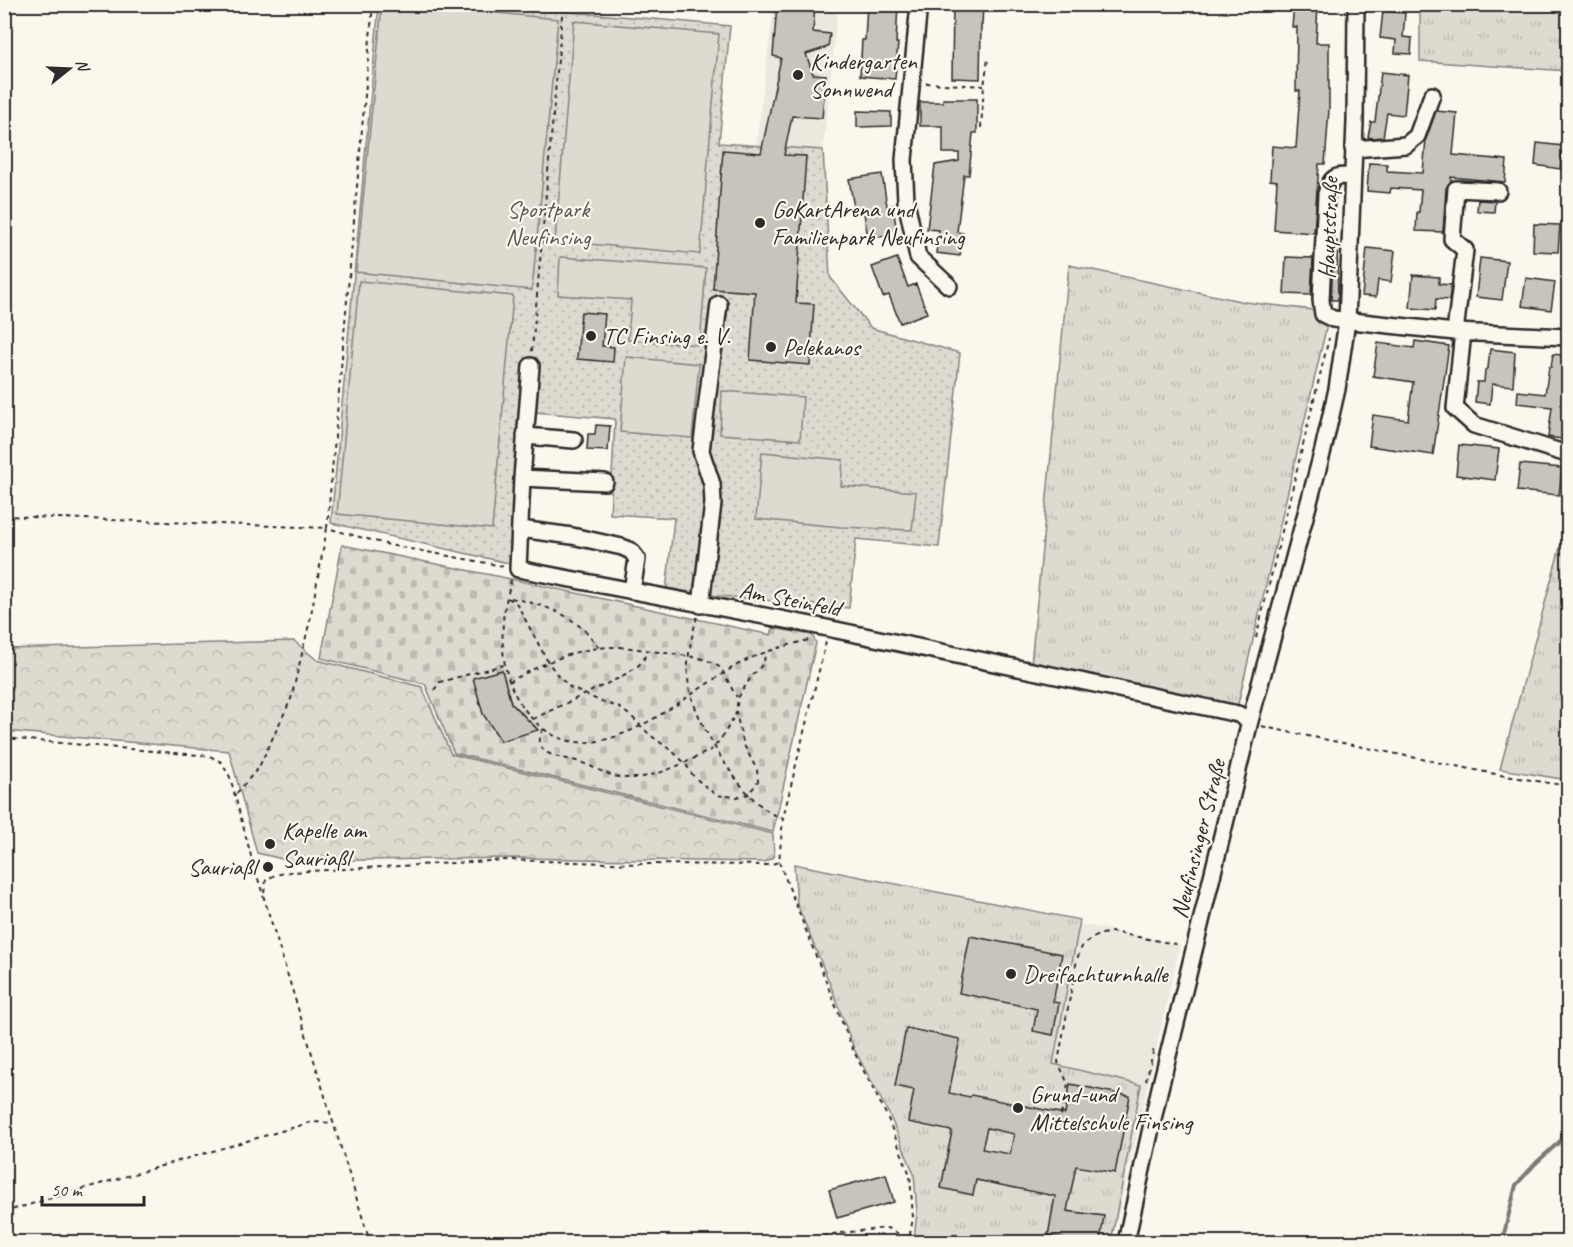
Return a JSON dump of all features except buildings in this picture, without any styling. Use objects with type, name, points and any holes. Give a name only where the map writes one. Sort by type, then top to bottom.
[{"type":"street","points":[[919,4],[904,160],[906,201],[918,257],[949,286]]},
{"type":"street","name":"Hauptstraße","points":[[1323,450],[1337,389],[1347,321],[1356,4]]},
{"type":"street","points":[[1353,149],[1406,146],[1417,136],[1432,95]]},
{"type":"street","points":[[1352,176],[1337,176],[1330,181],[1326,194],[1321,300],[1323,314],[1333,319],[1347,321],[1459,332],[1569,337]]},
{"type":"street","points":[[1498,191],[1456,189],[1452,239],[1465,250],[1455,408],[1474,426],[1567,454]]},
{"type":"street","points":[[701,605],[713,503],[712,484],[702,451],[719,304]]},
{"type":"street","points":[[518,569],[522,478],[531,366]]},
{"type":"street","points":[[525,436],[574,440]]},
{"type":"street","name":"Neufinsinger Straße","points":[[1126,1242],[1161,1083],[1250,721],[1323,450]]},
{"type":"street","points":[[522,478],[605,482]]},
{"type":"street","points":[[520,529],[572,536],[632,550],[637,559],[632,591]]},
{"type":"street","name":"Am Steinfeld","points":[[518,569],[826,628],[1238,714],[1250,721]]},
{"type":"path","points":[[4,5],[17,4]]},
{"type":"path","points":[[235,795],[259,767],[291,699],[310,620],[327,528],[373,4]]},
{"type":"path","points":[[531,366],[564,4]]},
{"type":"path","points":[[981,128],[988,59]]},
{"type":"path","points":[[911,82],[984,86]]},
{"type":"path","points":[[1254,646],[1329,339]]},
{"type":"path","points":[[4,516],[327,528],[388,545],[518,569]]},
{"type":"path","points":[[518,569],[512,573],[503,619],[504,664],[509,682],[518,702],[543,729],[569,741],[589,742],[608,739],[628,732],[676,706],[744,661],[765,652],[814,638],[826,628]]},
{"type":"path","points":[[508,597],[550,608],[567,616],[583,628],[599,648]]},
{"type":"path","points":[[508,597],[517,604],[548,662],[559,677],[571,687],[618,707],[672,751],[685,763],[694,777],[716,795],[737,797],[749,794],[758,781],[757,770],[744,745],[736,712]]},
{"type":"path","points":[[701,605],[696,620],[688,670],[689,687],[698,713],[729,770],[759,805],[783,819]]},
{"type":"path","points":[[797,1242],[833,1234],[887,1228],[909,1241],[913,1218],[910,1175],[887,1116],[853,1050],[779,862],[783,819],[826,628]]},
{"type":"path","points":[[509,682],[548,662],[570,654],[599,648],[619,648],[689,657],[712,663],[720,668],[738,698]]},
{"type":"path","points":[[533,719],[619,678],[637,667],[644,659],[646,651]]},
{"type":"path","points":[[543,729],[539,737],[541,748],[546,753],[584,764],[611,776],[639,777],[673,769],[708,752],[726,732],[736,712],[738,698],[751,677],[764,663],[765,652]]},
{"type":"path","points":[[434,690],[440,682],[504,664]]},
{"type":"path","points":[[1250,721],[1269,728],[1500,775],[1569,786]]},
{"type":"path","points":[[4,738],[210,756],[221,762],[230,777],[263,896],[370,1242]]},
{"type":"path","points":[[263,896],[266,880],[275,875],[290,872],[508,860],[768,865],[779,862]]},
{"type":"path","points":[[1059,1124],[1068,1084],[1058,1062],[1077,959],[1083,944],[1098,934],[1112,932],[1180,945],[1178,952]]},
{"type":"path","points":[[4,1212],[312,1122],[334,1124]]},
{"type":"shaded area","name":"Kindergarten Sonnwend","points":[[774,5],[838,5],[823,150],[756,146]]},
{"type":"shaded area","name":"Grund-und Mittelschule Finsing","points":[[794,864],[1180,945],[1112,1242],[923,1242],[921,1166]]},
{"type":"green space","name":"Sportpark Neufinsing","points":[[379,5],[511,8],[730,26],[719,143],[823,150],[830,277],[871,328],[960,353],[939,547],[856,539],[849,608],[666,591],[674,518],[610,514],[615,419],[523,411],[513,564],[331,523]]},
{"type":"green space","points":[[382,5],[413,5],[558,19],[532,290],[356,272]]},
{"type":"green space","points":[[1420,5],[1568,5],[1568,71],[1420,61]]},
{"type":"green space","points":[[574,21],[719,34],[700,254],[555,241]]},
{"type":"green space","points":[[560,257],[706,268],[700,345],[628,340],[631,300],[558,295]]},
{"type":"green space","points":[[1069,265],[1245,302],[1330,312],[1237,708],[1031,665]]},
{"type":"green space","points":[[359,281],[513,296],[492,529],[337,514]]},
{"type":"green space","points":[[626,357],[699,364],[692,438],[620,432]]},
{"type":"green space","points":[[722,391],[803,397],[800,440],[720,434]]},
{"type":"green space","points":[[762,452],[843,460],[841,486],[916,492],[912,530],[841,527],[756,519]]},
{"type":"green space","points":[[1568,518],[1568,780],[1500,769]]},
{"type":"green space","points":[[342,545],[771,635],[773,628],[812,635],[816,643],[773,832],[454,753],[425,684],[321,658]]},
{"type":"green space","points":[[294,641],[317,660],[422,687],[451,754],[773,834],[774,857],[765,862],[513,858],[291,861],[257,853],[229,751],[5,731],[5,649]]},
{"type":"green space","name":"Grund-und Mittelschule Finsing","points":[[794,864],[1080,920],[1053,1064],[1141,1085],[1111,1242],[915,1242],[917,1213],[914,1174],[890,1116],[854,1049],[797,904]]},
{"type":"waterway","points":[[1502,1242],[1516,1185],[1568,1134]]},
{"type":"place","name":"Kindergarten Sonnwend","points":[[798,75]]},
{"type":"place","name":"GoKartArena und Familienpark Neufinsing","points":[[760,223]]},
{"type":"place","name":"TC Finsing e. V.","points":[[591,336]]},
{"type":"place","name":"Pelekanos","points":[[771,347]]},
{"type":"place","name":"Kapelle am Sauriaßl","points":[[270,844]]},
{"type":"place","name":"Sauriaßl","points":[[268,867]]},
{"type":"place","name":"Dreifachturnhalle","points":[[1011,974]]},
{"type":"place","name":"Grund-und Mittelschule Finsing","points":[[1018,1108]]}]
